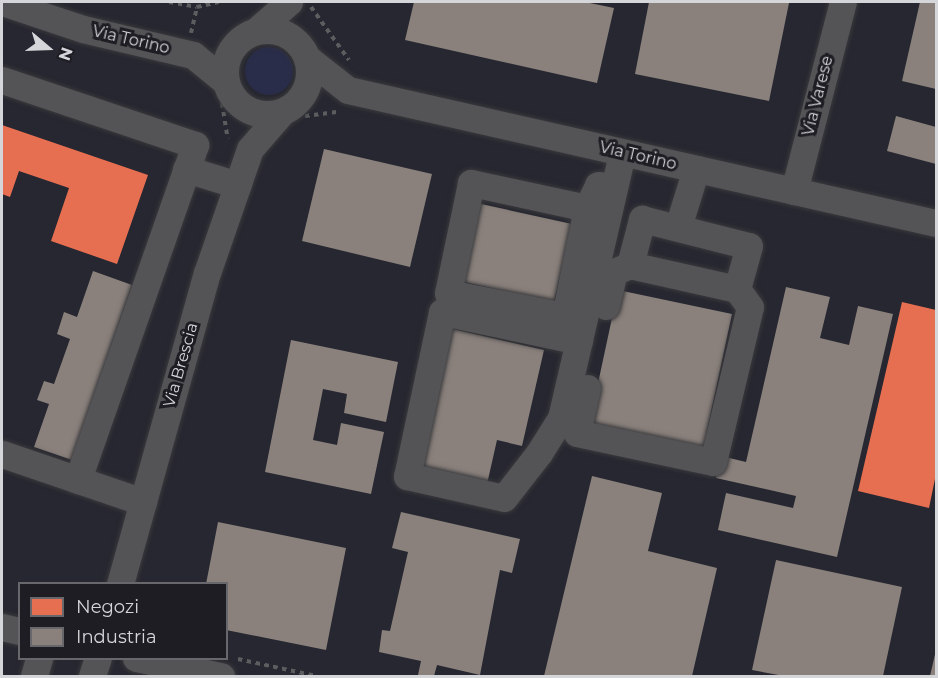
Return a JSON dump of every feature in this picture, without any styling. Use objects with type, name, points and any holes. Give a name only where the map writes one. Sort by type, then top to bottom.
[{"type":"street","name":"Via Torino","points":[[2,2],[83,29],[193,55],[232,93],[263,114],[290,106],[347,78]]},
{"type":"street","name":"Via Varese","points":[[794,191],[843,2]]},
{"type":"street","points":[[250,149],[232,93],[226,61],[246,37],[293,4],[308,85],[290,106]]},
{"type":"street","name":"Via Torino","points":[[193,55],[246,37],[283,32],[303,50],[347,78],[622,153],[936,223]]},
{"type":"street","points":[[2,80],[195,145],[78,480]]},
{"type":"street","name":"Via Brescia","points":[[121,582],[207,273],[250,149],[290,106]]},
{"type":"street","points":[[579,341],[442,312],[407,476],[504,498],[561,418],[579,341],[622,153]]},
{"type":"street","points":[[186,169],[238,185]]},
{"type":"street","points":[[678,228],[696,169]]},
{"type":"street","points":[[587,208],[471,183],[448,293],[565,316],[587,208],[598,185],[614,187]]},
{"type":"street","points":[[630,265],[642,219],[749,246],[737,289]]},
{"type":"street","points":[[630,265],[737,289],[750,307],[713,462],[577,433],[614,272],[630,265]]},
{"type":"street","points":[[2,454],[143,502]]},
{"type":"street","points":[[34,676],[38,660]]},
{"type":"street","points":[[92,676],[97,660]]},
{"type":"street","points":[[145,660],[220,676]]},
{"type":"path","points":[[169,2],[197,7],[219,2]]},
{"type":"path","points":[[293,4],[309,5],[347,78]]},
{"type":"path","points":[[228,657],[316,676]]},
{"type":"shaded area","points":[[2,2],[936,2],[936,676],[2,676]]},
{"type":"shaded area","points":[[264,47],[274,47],[286,54],[293,66],[293,76],[286,88],[274,95],[264,95],[249,84],[245,76],[245,66],[256,51]]},
{"type":"building: Negozi","points":[[2,125],[148,175],[117,264],[51,241],[69,188],[19,171],[10,197],[2,194]]},
{"type":"building: Negozi","points":[[902,302],[936,310],[936,474],[929,508],[858,491]]},
{"type":"building: Industria","points":[[414,2],[585,2],[614,8],[597,83],[405,40]]},
{"type":"building: Industria","points":[[649,2],[789,3],[769,101],[635,74]]},
{"type":"building: Industria","points":[[920,2],[936,2],[936,89],[902,81]]},
{"type":"building: Industria","points":[[896,116],[936,127],[936,164],[887,151]]},
{"type":"building: Industria","points":[[324,149],[432,174],[410,267],[302,241]]},
{"type":"building: Industria","points":[[472,202],[572,224],[554,302],[455,280]]},
{"type":"building: Industria","points":[[93,271],[132,285],[72,460],[34,447],[49,404],[37,400],[44,381],[54,384],[70,339],[57,334],[64,312],[77,317]]},
{"type":"building: Industria","points":[[786,287],[830,297],[820,338],[849,345],[858,306],[893,314],[837,557],[718,530],[726,493],[793,508],[796,496],[716,478],[721,456],[746,462]]},
{"type":"building: Industria","points":[[618,290],[732,314],[702,454],[588,430]]},
{"type":"building: Industria","points":[[449,328],[544,350],[522,446],[497,440],[485,493],[416,473]]},
{"type":"building: Industria","points":[[291,340],[398,362],[386,422],[344,413],[347,394],[323,389],[313,440],[337,445],[341,423],[384,432],[371,494],[265,472]]},
{"type":"building: Industria","points":[[592,476],[662,493],[648,551],[717,568],[692,676],[544,676]]},
{"type":"building: Industria","points":[[401,512],[520,539],[512,573],[500,570],[480,675],[437,665],[434,676],[418,675],[421,661],[379,652],[382,630],[390,631],[408,552],[392,548]]},
{"type":"building: Industria","points":[[218,522],[346,548],[326,650],[228,630],[228,582],[206,582]]},
{"type":"building: Industria","points":[[776,560],[902,587],[883,676],[784,676],[752,670]]},
{"type":"building: Industria","points":[[936,650],[936,676],[930,676]]}]
